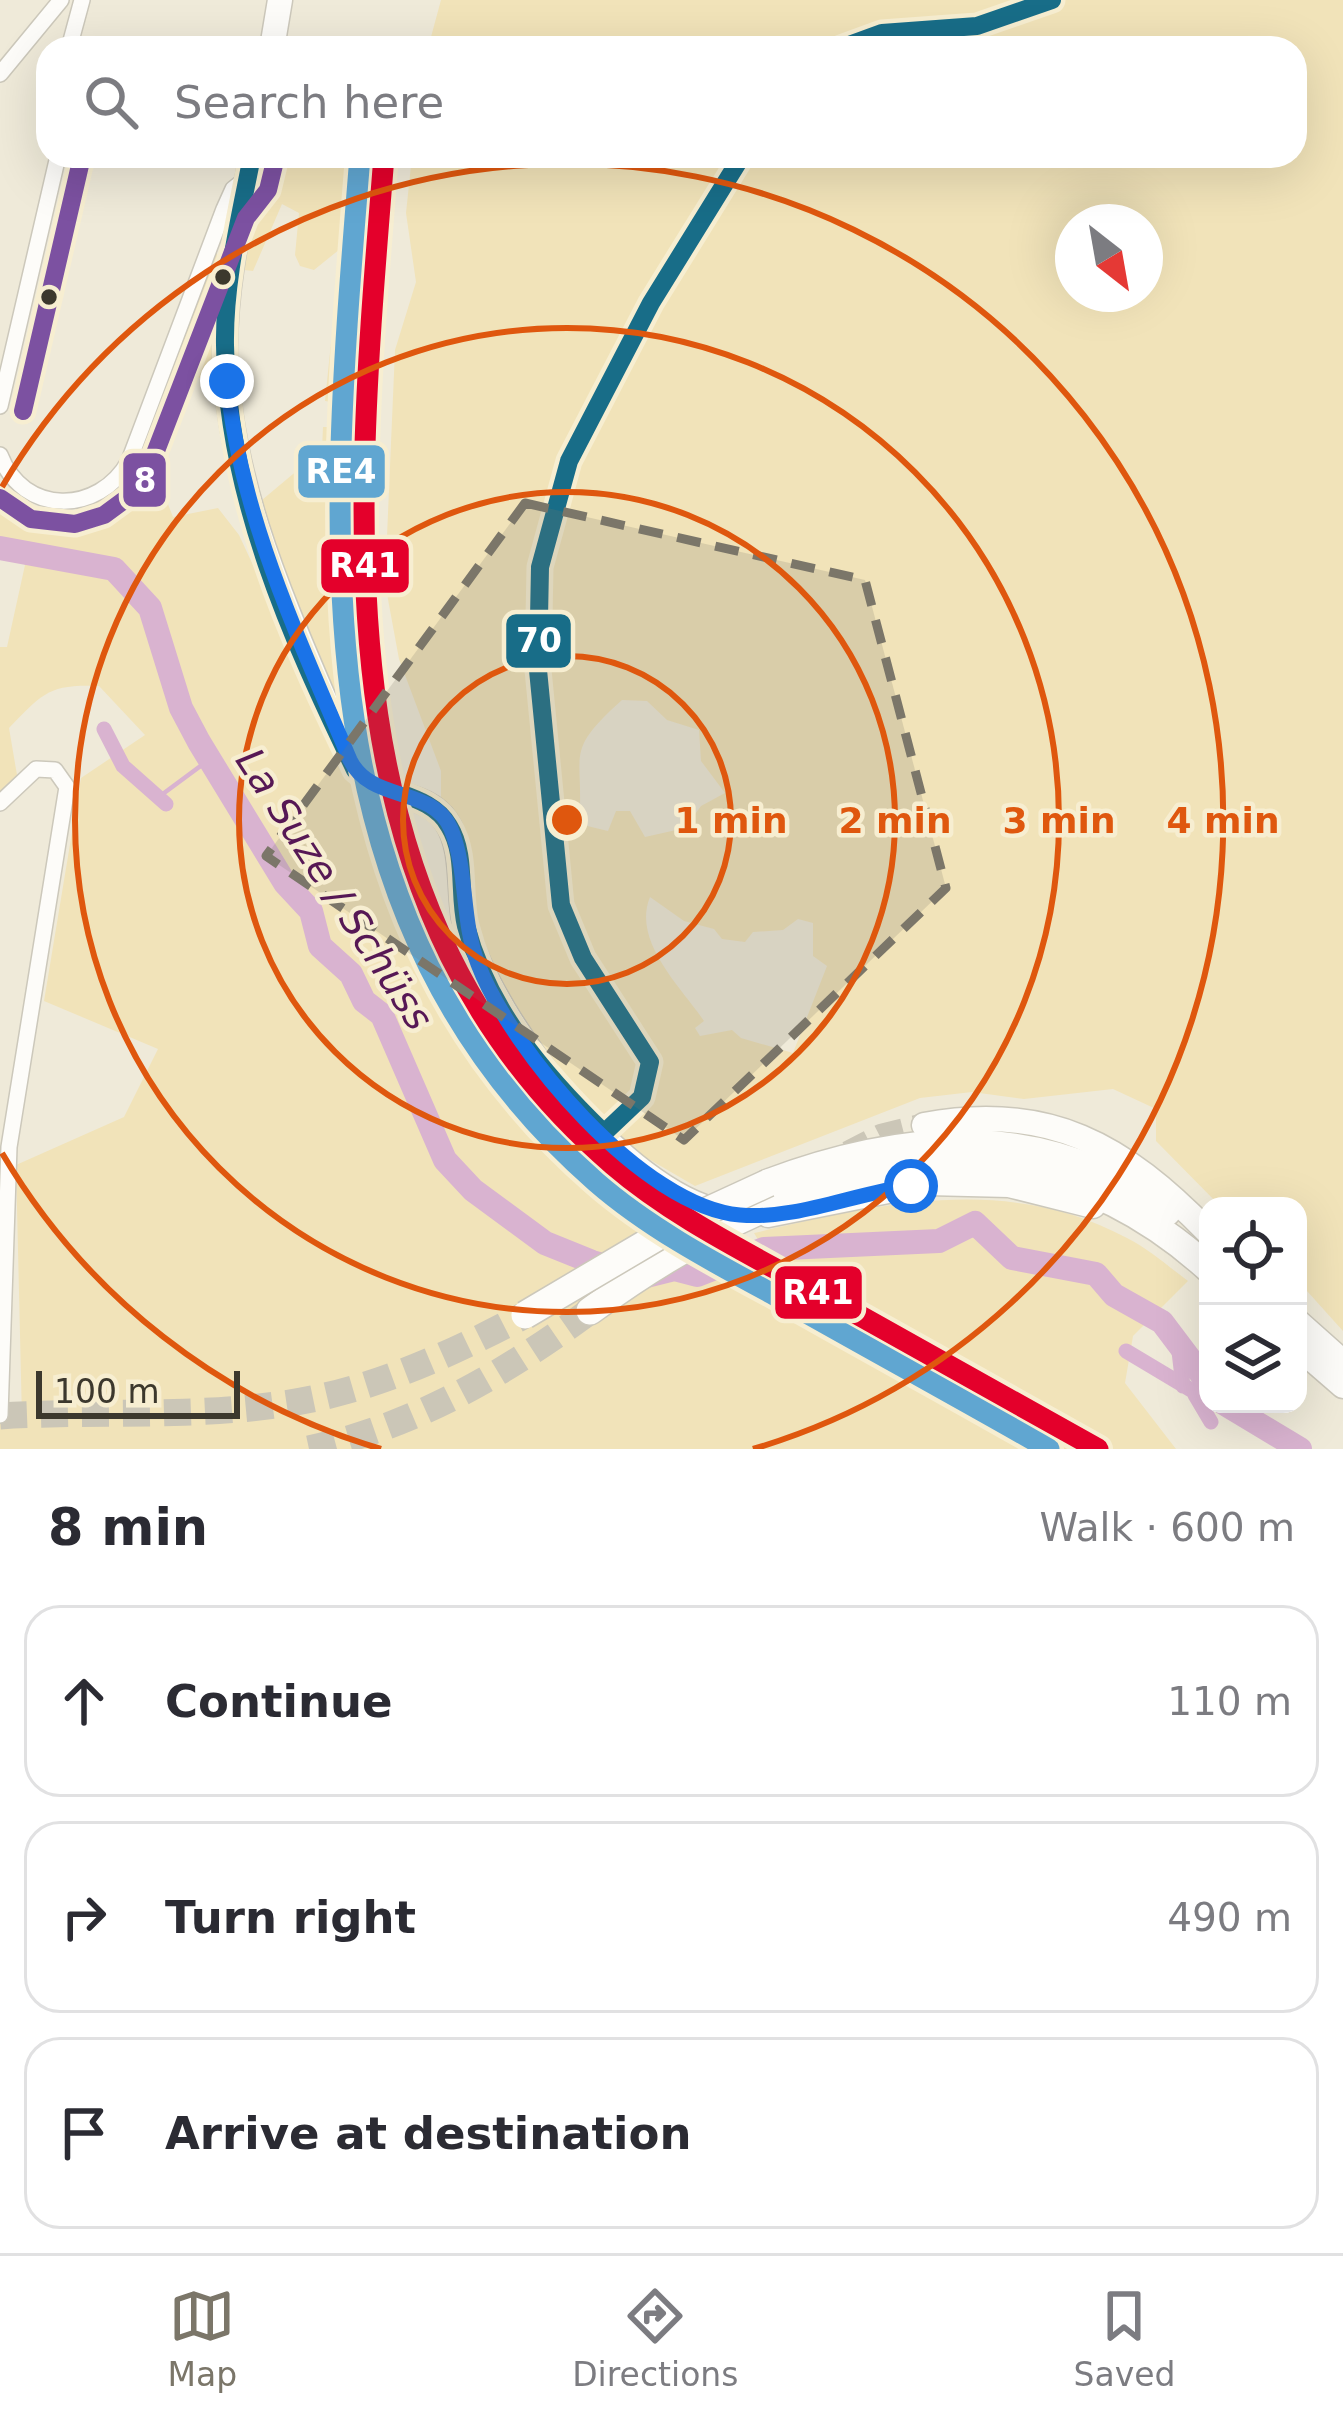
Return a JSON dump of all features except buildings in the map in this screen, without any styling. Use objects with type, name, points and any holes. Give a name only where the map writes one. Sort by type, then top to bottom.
[{"type":"highway","points":[[524,1316],[667,1231],[768,1183],[856,1155],[944,1140],[1021,1147],[1091,1168],[1162,1208],[1199,1238]]},
{"type":"highway","points":[[592,1309],[662,1261],[742,1218],[835,1183],[914,1164],[993,1166],[1069,1182],[1146,1217],[1199,1261]]},
{"type":"main road","points":[[274,36],[280,0]]},
{"type":"main road","points":[[250,168],[230,271],[226,363],[242,480],[260,542],[355,770],[374,788],[431,807],[446,821],[454,842],[464,922],[491,994],[522,1044],[604,1133],[652,1175],[732,1214],[762,1216],[928,1184],[1010,1185],[1105,1210],[1199,1264]]},
{"type":"main road","points":[[924,1125],[1004,1118],[1083,1136],[1132,1162],[1199,1224]]},
{"type":"main road","points":[[1307,1330],[1343,1362]]},
{"type":"main road","points":[[1307,1355],[1343,1386]]},
{"type":"street","points":[[0,74],[61,0]]},
{"type":"street","points":[[72,36],[82,0]]},
{"type":"street","points":[[874,36],[977,26],[1052,0]]},
{"type":"street","points":[[0,406],[55,168]]},
{"type":"street","points":[[0,455],[15,481],[45,500],[87,499],[114,482],[129,460],[224,209],[249,168]]},
{"type":"street","points":[[604,1133],[642,1097],[650,1062],[583,958],[561,905],[536,624],[540,567],[569,461],[628,347],[735,168]]},
{"type":"street","points":[[0,803],[36,769],[55,770],[67,787],[9,1147],[0,1415]]},
{"type":"highlighted area","points":[[525,503],[865,580],[946,888],[684,1140],[266,856]]},
{"type":"shaded area","points":[[441,0],[1343,0],[1343,1331],[1307,1291],[1307,1197],[1211,1197],[1156,1141],[1156,1109],[1113,1089],[1024,1099],[972,1092],[920,1098],[695,1186],[604,1133],[508,1024],[441,815],[441,771],[399,659],[385,583],[395,350],[416,282],[406,213],[411,168],[1307,168],[1307,36],[431,36]],"holes":[[[622,700],[647,701],[667,720],[699,730],[701,761],[725,793],[701,806],[685,828],[645,837],[630,811],[616,811],[608,831],[579,824],[584,744]],[[650,897],[684,921],[714,929],[722,939],[745,942],[753,932],[783,930],[798,919],[813,923],[813,956],[827,966],[793,1053],[741,1038],[732,1030],[700,1036],[695,1028],[704,1021],[661,962],[647,930]]]},
{"type":"shaded area","points":[[284,168],[369,168],[368,201],[344,203],[345,245],[314,270],[300,266],[295,255],[299,213],[282,204],[253,271],[244,270],[248,216],[271,192]]},
{"type":"shaded area","points":[[217,238],[217,381],[191,376],[175,411],[181,418],[159,481],[173,517],[218,508],[239,535],[364,804],[405,919],[439,994],[457,986],[499,1054],[549,1114],[606,1168],[668,1215],[636,1234],[678,1260],[737,1273],[797,1295],[816,1295],[820,1287],[768,1256],[754,1233],[848,1212],[942,1200],[1036,1206],[1082,1218],[1135,1242],[1188,1281],[1133,1336],[1125,1383],[1176,1449],[0,1449],[0,1400],[22,1419],[16,1165],[124,1117],[158,1049],[44,1001],[81,778],[145,735],[99,686],[58,689],[39,699],[9,728],[17,775],[0,792],[0,647],[7,647],[25,565],[0,541],[0,497],[37,515],[75,516],[76,507],[111,494],[191,318]]},
{"type":"shaded area","points":[[354,342],[349,528],[361,685],[386,780],[364,765],[275,552],[262,500],[299,469],[321,471],[323,427],[338,427],[339,403],[325,401],[331,343]]},
{"type":"waterway","name":"La Suze / Schüss","points":[[0,548],[114,569],[150,608],[181,708],[199,742],[285,883],[311,911],[320,946],[351,974],[364,1001],[382,1015],[445,1160],[473,1190],[545,1243],[642,1277],[674,1269],[697,1275],[764,1249],[939,1241],[975,1223],[1012,1258],[1096,1274],[1114,1295],[1162,1322],[1199,1371]]},
{"type":"waterway","points":[[104,729],[123,766],[166,804]]},
{"type":"waterway","points":[[160,796],[210,759]]},
{"type":"waterway","points":[[1178,1343],[1183,1386]]},
{"type":"waterway","points":[[1126,1351],[1199,1395]]},
{"type":"waterway","points":[[1195,1395],[1211,1422]]},
{"type":"waterway","name":"La Suze / Schüss","points":[[1240,1413],[1300,1449]]},
{"type":"tunnel","points":[[848,1153],[881,1136],[924,1125]]},
{"type":"tunnel","points":[[309,1449],[386,1427],[457,1395],[590,1311]]},
{"type":"tunnel","points":[[0,1416],[212,1411],[315,1398],[407,1370],[523,1316]]},
{"type":"transit line","name":"70","points":[[874,36],[977,26],[1052,0]]},
{"type":"transit line","name":"8","points":[[23,411],[79,168]]},
{"type":"transit line","name":"70","points":[[250,168],[225,321],[229,401],[250,511],[286,617],[355,770],[430,807],[449,826],[458,849],[466,926],[488,985],[539,1063],[604,1133]]},
{"type":"transit line","name":"8","points":[[0,498],[31,519],[75,524],[104,515],[142,487],[246,218],[268,190],[273,168]]},
{"type":"transit line","name":"RE4","points":[[359,168],[341,432],[341,570],[352,705],[379,835],[426,960],[497,1076],[617,1199],[708,1259],[1049,1449]]},
{"type":"transit line","name":"R41","points":[[383,168],[366,426],[365,562],[375,696],[401,825],[446,948],[516,1062],[635,1183],[731,1244],[1098,1449]]},
{"type":"transit line","name":"70","points":[[604,1133],[642,1097],[650,1062],[583,958],[561,905],[538,670],[540,567],[569,461],[651,303],[735,168]]},
{"type":"route","points":[[227,381],[242,480],[260,542],[350,760],[368,784],[431,807],[446,821],[454,842],[464,922],[485,983],[508,1024],[554,1083],[638,1165],[694,1205],[762,1216],[911,1186]]}]
